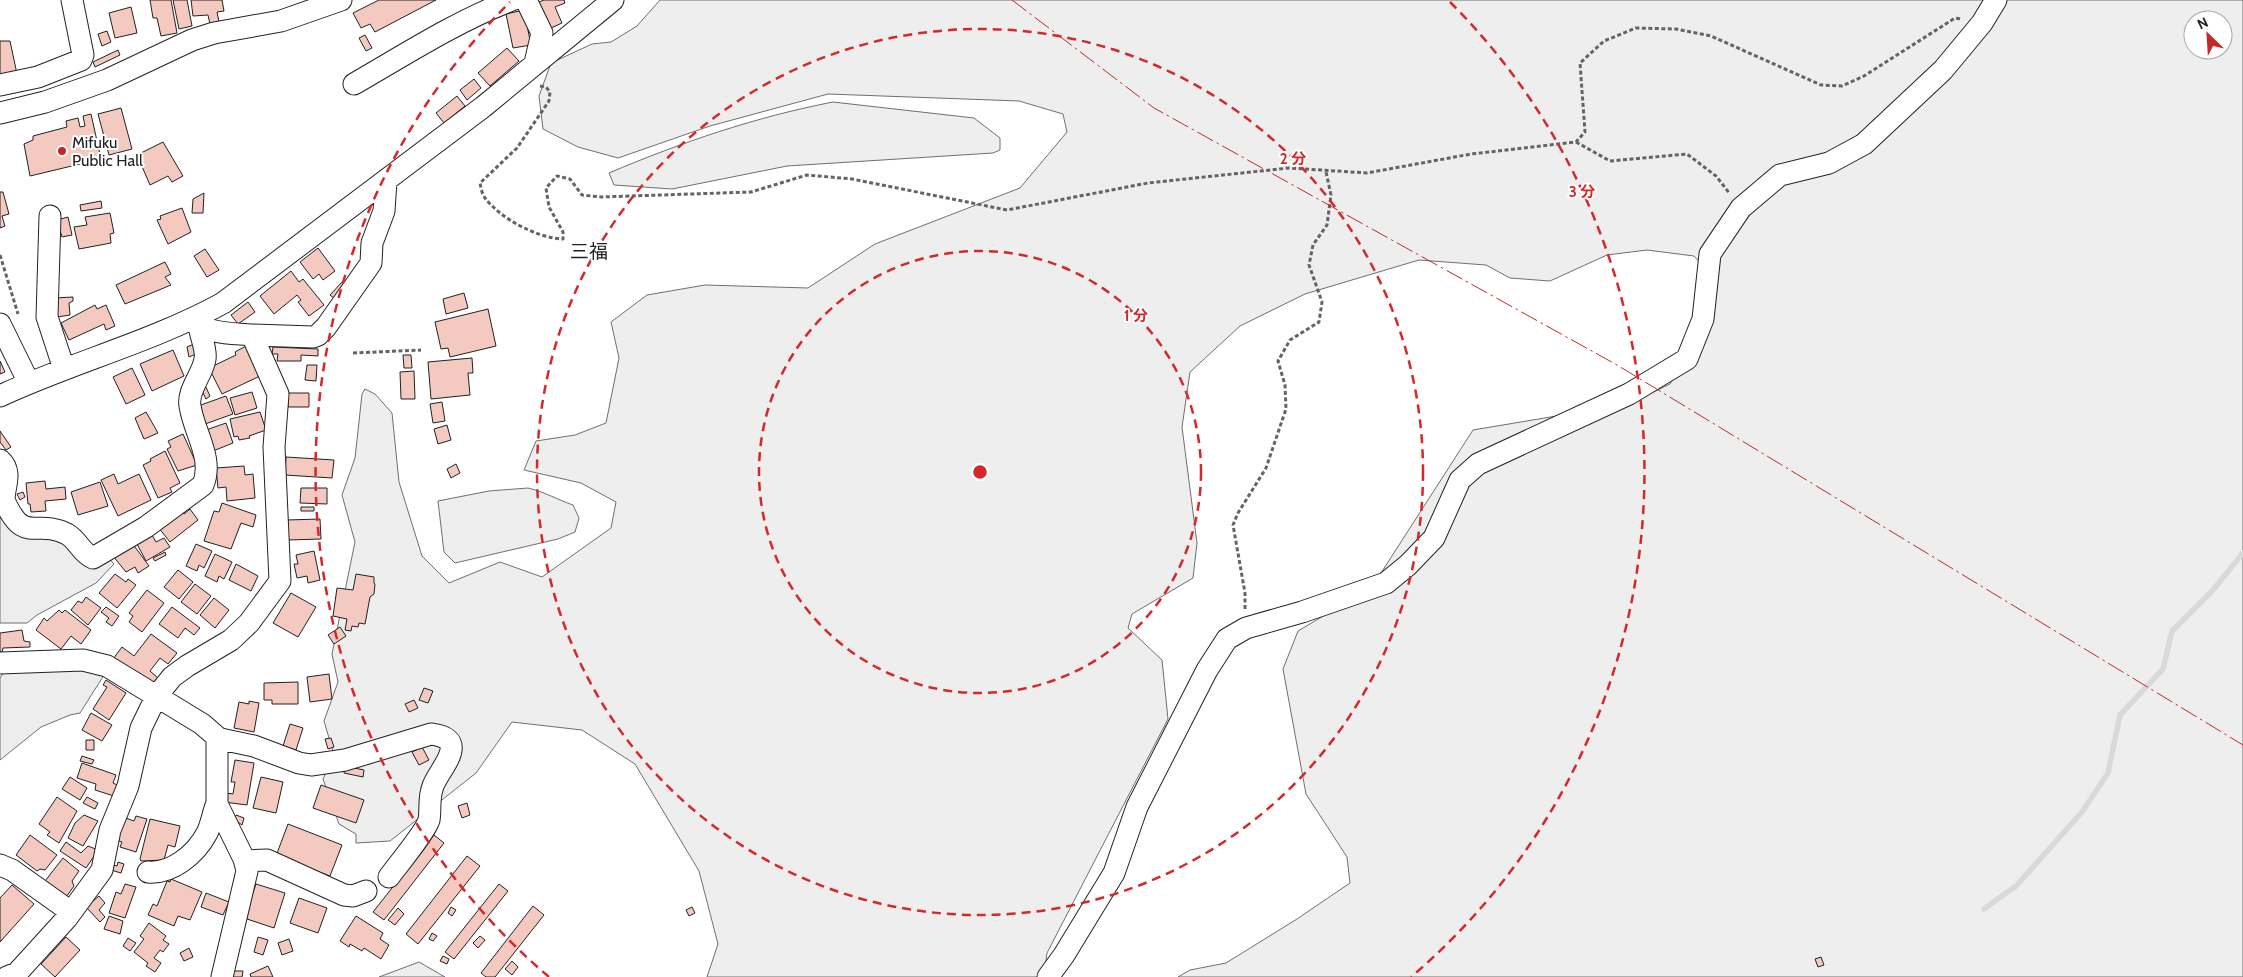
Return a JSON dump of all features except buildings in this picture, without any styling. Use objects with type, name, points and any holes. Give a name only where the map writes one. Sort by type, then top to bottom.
[{"type":"street","points":[[0,85],[38,77],[81,60],[83,55],[72,0]]},
{"type":"street","points":[[0,113],[45,102],[107,80],[162,53],[214,33],[280,21],[341,0]]},
{"type":"street","points":[[354,84],[439,35],[485,11],[512,0]]},
{"type":"street","points":[[526,0],[542,33],[535,63]]},
{"type":"street","points":[[0,396],[64,369],[196,322],[223,304],[483,107],[613,0]]},
{"type":"street","points":[[1048,977],[1064,955],[1114,873],[1137,807],[1207,670],[1227,639],[1246,628],[1302,612],[1386,583],[1408,565],[1434,538],[1460,480],[1478,464],[1629,394],[1687,358],[1703,318],[1710,254],[1741,208],[1780,174],[1829,163],[1864,144],[1943,70],[1982,23],[1996,0]]},
{"type":"street","points":[[196,322],[213,331],[313,337],[318,335],[359,283],[371,263],[372,243],[384,211],[386,181]]},
{"type":"street","points":[[50,216],[47,317],[64,369]]},
{"type":"street","points":[[0,460],[4,464],[8,480],[4,500],[16,523],[24,528],[60,531],[70,536],[86,556],[93,558],[146,527],[203,485],[207,474],[204,452],[189,406],[196,381],[205,362],[206,354],[196,322]]},
{"type":"street","points":[[0,324],[29,383]]},
{"type":"street","points":[[12,975],[71,912],[102,870],[110,830],[128,786],[141,728],[156,697],[172,677],[231,640],[249,623],[280,581],[274,447],[278,394],[252,334]]},
{"type":"street","points":[[0,662],[83,660],[107,666],[202,724],[216,738],[254,746],[299,763],[311,764],[345,760],[431,734],[440,735],[450,745],[449,759],[434,784],[430,795],[429,820],[389,878]]},
{"type":"street","points":[[148,872],[157,873],[170,869],[193,850],[207,834],[217,803],[216,738]]},
{"type":"street","points":[[217,803],[247,871],[227,949],[222,977]]},
{"type":"street","points":[[244,861],[267,860],[344,895],[353,896],[366,891]]},
{"type":"street","points":[[0,865],[12,870],[71,912]]},
{"type":"path","points":[[1576,142],[1585,132],[1580,63],[1604,42],[1636,28],[1676,29],[1711,36],[1822,85],[1842,86],[1864,76],[1956,18],[1982,23]]},
{"type":"path","points":[[533,89],[538,85],[546,87],[550,92],[549,101],[517,148],[480,183],[484,197],[516,224],[550,238],[563,239],[563,232],[549,207],[546,188],[557,176],[570,179],[582,195],[601,197],[751,192],[807,175],[852,179],[1006,210],[1148,183],[1289,168],[1326,172],[1367,173],[1471,154],[1576,142],[1610,161],[1687,154],[1716,176],[1741,208]]},
{"type":"path","points":[[1246,628],[1244,593],[1233,525],[1238,513],[1266,468],[1286,409],[1285,385],[1278,362],[1290,340],[1319,322],[1322,302],[1318,286],[1309,265],[1313,244],[1327,225],[1331,195],[1326,172]]},
{"type":"path","points":[[353,354],[420,350]]},
{"type":"shaded area","points":[[660,0],[2243,0],[2243,977],[1178,977],[1190,970],[1226,963],[1297,919],[1350,883],[1347,857],[1306,794],[1283,669],[1298,631],[1372,587],[1473,430],[1628,404],[1670,384],[1711,320],[1708,271],[1694,256],[1647,250],[1607,255],[1550,281],[1510,278],[1486,265],[1419,260],[1305,294],[1240,326],[1190,372],[1182,427],[1197,543],[1193,578],[1132,614],[1128,628],[1162,660],[1168,719],[1047,953],[1044,977],[707,977],[718,944],[699,871],[635,764],[582,730],[512,722],[476,773],[390,841],[356,843],[356,834],[339,824],[323,779],[334,755],[324,721],[338,682],[332,654],[355,542],[342,495],[355,458],[362,394],[365,389],[375,394],[392,413],[399,482],[422,556],[449,583],[500,562],[542,577],[611,528],[616,502],[581,483],[524,470],[536,441],[575,435],[606,423],[619,358],[611,322],[647,295],[705,285],[808,288],[875,244],[1020,188],[1067,132],[1063,114],[1019,101],[828,94],[710,126],[618,158],[578,147],[543,129],[539,96],[551,63],[592,44],[611,42],[637,26]]},
{"type":"shaded area","points":[[833,102],[974,118],[1000,138],[1000,150],[993,153],[787,166],[672,189],[614,185],[609,173],[719,132],[776,115]]},
{"type":"shaded area","points":[[528,488],[573,505],[579,518],[575,532],[558,539],[455,563],[444,552],[438,501],[489,491]]},
{"type":"shaded area","points":[[0,502],[45,535],[106,555],[114,564],[96,583],[37,615],[27,623],[0,623]]},
{"type":"shaded area","points":[[59,666],[104,675],[80,713],[41,727],[0,760],[0,678],[5,670]]},
{"type":"shaded area","points":[[419,962],[445,977],[379,977]]},
{"type":"waterway","points":[[1984,909],[2016,886],[2082,812],[2108,773],[2120,715],[2163,669],[2172,631],[2213,590],[2243,553]]},
{"type":"power","points":[[1012,0],[1154,108],[1617,365],[2243,745]]},
{"type":"place","name":"Mifuku Public Hall","points":[[62,151]]},
{"type":"district","name":"三福","points":[[589,251]]}]
